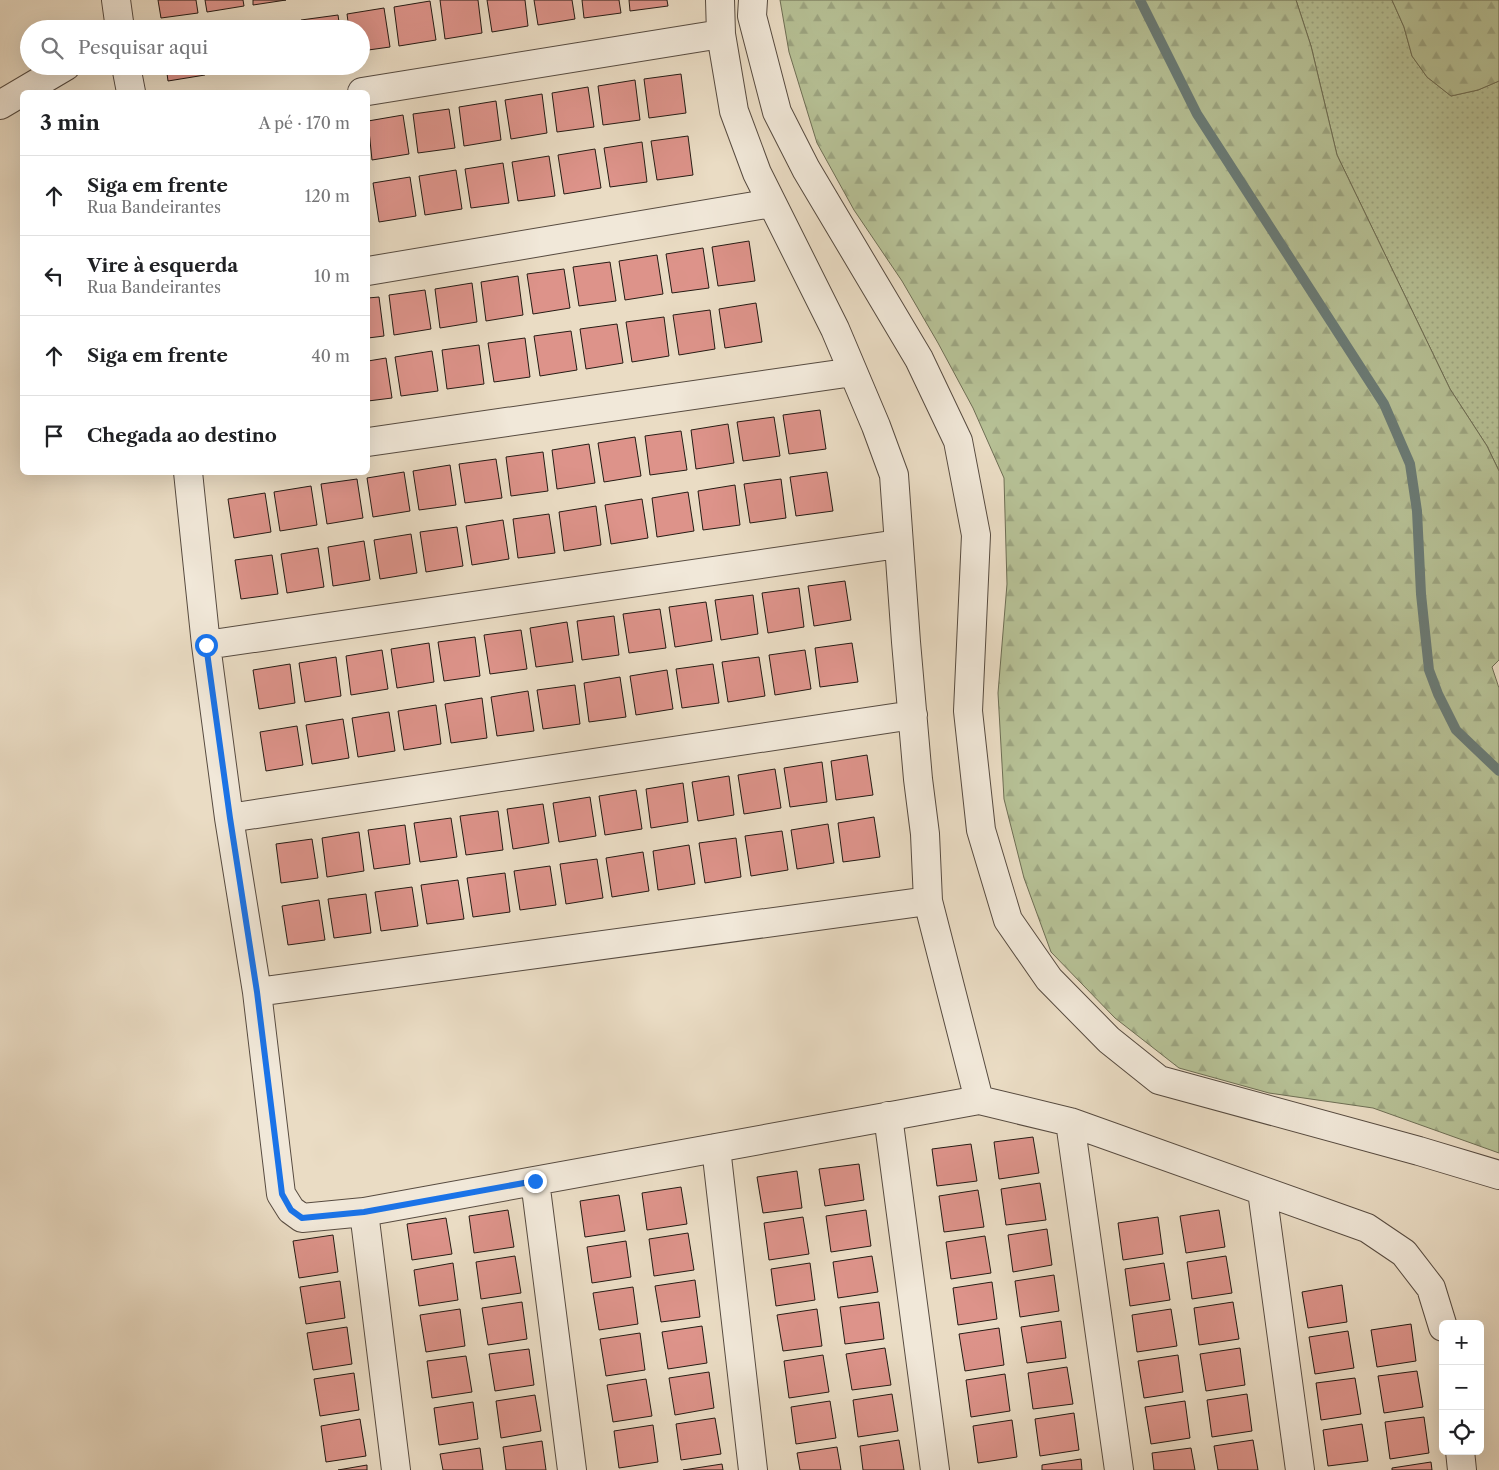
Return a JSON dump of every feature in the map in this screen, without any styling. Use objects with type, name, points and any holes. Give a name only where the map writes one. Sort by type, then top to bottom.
[{"type":"street","points":[[116,0],[119,20]]},
{"type":"street","points":[[720,0],[721,34],[734,110],[757,173],[835,329],[876,426],[894,475],[918,779],[925,834],[928,901],[979,1100]]},
{"type":"street","points":[[754,0],[752,16],[777,112],[806,169],[920,359],[958,441],[976,535],[968,711],[981,830],[1008,920],[1049,979],[1108,1040],[1159,1080],[1419,1151],[1499,1175]]},
{"type":"street","points":[[370,91],[721,34]]},
{"type":"street","points":[[25,90],[51,75]]},
{"type":"street","points":[[128,75],[131,90]]},
{"type":"street","points":[[0,105],[20,93]]},
{"type":"street","points":[[370,271],[772,203]]},
{"type":"street","points":[[370,442],[853,372]]},
{"type":"street","points":[[188,475],[206,645],[257,992],[282,1194],[291,1210],[302,1218],[364,1212],[979,1100],[1070,1122],[1367,1228],[1404,1253],[1431,1288],[1441,1320]]},
{"type":"street","points":[[206,645],[898,544]]},
{"type":"street","points":[[230,818],[913,715]]},
{"type":"street","points":[[257,992],[928,901]]},
{"type":"street","points":[[888,1116],[935,1470]]},
{"type":"street","points":[[1070,1122],[1119,1470]]},
{"type":"street","points":[[716,1148],[753,1470]]},
{"type":"street","points":[[535,1181],[572,1470]]},
{"type":"street","points":[[1262,1191],[1300,1470]]},
{"type":"street","points":[[364,1212],[396,1470]]},
{"type":"street","points":[[1460,1455],[1462,1470]]},
{"type":"green space","points":[[780,0],[1296,0],[1311,46],[1337,155],[1450,389],[1487,446],[1499,471],[1499,660],[1492,667],[1499,688],[1499,1153],[1373,1108],[1269,1093],[1179,1068],[1115,1018],[1051,952],[1024,878],[1004,799],[998,693],[1007,584],[1004,478],[973,408],[938,343],[902,281],[854,210],[817,143],[789,52]]},
{"type":"green space","points":[[1296,0],[1392,0],[1404,27],[1412,56],[1427,77],[1451,96],[1478,90],[1499,81],[1499,471],[1487,446],[1450,389],[1337,155],[1311,46]]},
{"type":"green space","points":[[1392,0],[1499,0],[1499,81],[1478,90],[1451,96],[1427,77],[1412,56],[1404,27]]},
{"type":"building","points":[[158,0],[196,0],[198,13],[161,18]]},
{"type":"building","points":[[205,0],[243,0],[244,6],[207,12]]},
{"type":"building","points":[[253,0],[286,0],[253,5]]},
{"type":"building","points":[[440,0],[478,0],[482,33],[445,39]]},
{"type":"building","points":[[487,0],[525,0],[528,26],[492,32]]},
{"type":"building","points":[[534,0],[572,0],[575,19],[538,25]]},
{"type":"building","points":[[582,0],[619,0],[621,13],[584,18]]},
{"type":"building","points":[[629,0],[667,0],[668,6],[630,11]]},
{"type":"building","points":[[430,1],[436,40],[399,46],[394,7]]},
{"type":"building","points":[[384,8],[390,47],[370,50],[370,20],[348,20],[347,14]]},
{"type":"building","points":[[338,15],[339,20],[301,20]]},
{"type":"building","points":[[681,74],[686,113],[649,118],[644,79]]},
{"type":"building","points":[[167,75],[205,75],[168,81]]},
{"type":"building","points":[[635,80],[640,120],[603,125],[598,86]]},
{"type":"building","points":[[588,87],[594,127],[557,132],[552,93]]},
{"type":"building","points":[[542,94],[547,133],[511,139],[505,100]]},
{"type":"building","points":[[496,101],[501,140],[464,146],[459,107]]},
{"type":"building","points":[[449,109],[455,148],[418,153],[413,114]]},
{"type":"building","points":[[403,115],[409,154],[372,160],[370,121]]},
{"type":"building","points":[[688,136],[693,175],[657,180],[651,141]]},
{"type":"building","points":[[642,142],[647,182],[610,187],[604,148]]},
{"type":"building","points":[[595,149],[601,188],[564,194],[558,155]]},
{"type":"building","points":[[549,156],[555,196],[518,201],[512,162]]},
{"type":"building","points":[[503,163],[509,203],[471,208],[465,169]]},
{"type":"building","points":[[456,170],[462,209],[425,215],[419,176]]},
{"type":"building","points":[[410,177],[416,216],[379,222],[373,183]]},
{"type":"building","points":[[749,241],[755,281],[718,286],[712,247]]},
{"type":"building","points":[[703,248],[709,288],[672,293],[666,254]]},
{"type":"building","points":[[657,255],[663,294],[625,300],[619,261]]},
{"type":"building","points":[[610,262],[616,301],[579,306],[573,267]]},
{"type":"building","points":[[564,269],[570,308],[533,314],[527,274]]},
{"type":"building","points":[[518,276],[523,315],[486,321],[481,282]]},
{"type":"building","points":[[472,283],[477,322],[440,328],[435,289]]},
{"type":"building","points":[[425,290],[431,329],[394,335],[389,295]]},
{"type":"building","points":[[379,297],[384,336],[370,338],[370,298]]},
{"type":"building","points":[[756,303],[762,342],[725,348],[719,309]]},
{"type":"building","points":[[710,310],[715,349],[679,355],[673,315]]},
{"type":"building","points":[[664,317],[669,356],[632,362],[626,322]]},
{"type":"building","points":[[617,324],[623,363],[586,369],[580,329]]},
{"type":"building","points":[[571,331],[577,370],[540,376],[534,336]]},
{"type":"building","points":[[525,338],[530,377],[494,382],[488,343]]},
{"type":"building","points":[[479,345],[484,384],[447,389],[442,350]]},
{"type":"building","points":[[432,351],[438,391],[401,396],[395,357]]},
{"type":"building","points":[[386,358],[392,398],[370,401],[370,361]]},
{"type":"building","points":[[820,410],[826,449],[789,454],[783,415]]},
{"type":"building","points":[[774,417],[780,456],[743,461],[737,422]]},
{"type":"building","points":[[728,424],[734,463],[696,469],[691,430]]},
{"type":"building","points":[[681,431],[687,470],[650,475],[645,436]]},
{"type":"building","points":[[635,437],[641,476],[604,482],[598,443]]},
{"type":"building","points":[[589,444],[595,483],[557,489],[552,450]]},
{"type":"building","points":[[543,452],[548,491],[511,496],[506,457]]},
{"type":"building","points":[[496,459],[502,498],[465,503],[459,464]]},
{"type":"building","points":[[450,465],[456,505],[419,510],[413,471]]},
{"type":"building","points":[[404,472],[410,511],[373,517],[367,478]]},
{"type":"building","points":[[827,472],[833,511],[796,516],[790,477]]},
{"type":"building","points":[[357,479],[363,518],[327,524],[321,484]]},
{"type":"building","points":[[781,479],[786,518],[750,523],[744,484]]},
{"type":"building","points":[[735,485],[740,525],[703,530],[698,491]]},
{"type":"building","points":[[311,486],[317,525],[280,531],[274,492]]},
{"type":"building","points":[[688,492],[694,531],[657,537],[652,498]]},
{"type":"building","points":[[265,493],[271,532],[234,538],[228,499]]},
{"type":"building","points":[[642,499],[648,538],[611,544],[605,505]]},
{"type":"building","points":[[596,506],[601,545],[564,551],[559,512]]},
{"type":"building","points":[[549,514],[555,553],[518,558],[513,519]]},
{"type":"building","points":[[503,520],[509,559],[472,565],[466,526]]},
{"type":"building","points":[[457,527],[463,566],[426,572],[420,532]]},
{"type":"building","points":[[411,534],[417,573],[380,579],[374,540]]},
{"type":"building","points":[[364,541],[370,580],[333,586],[328,547]]},
{"type":"building","points":[[318,548],[324,587],[287,593],[281,554]]},
{"type":"building","points":[[272,555],[278,594],[241,599],[235,560]]},
{"type":"building","points":[[845,581],[851,620],[814,626],[808,586]]},
{"type":"building","points":[[799,588],[804,627],[768,633],[762,593]]},
{"type":"building","points":[[753,595],[758,634],[721,640],[715,600]]},
{"type":"building","points":[[706,602],[712,641],[675,647],[669,607]]},
{"type":"building","points":[[660,609],[666,648],[629,653],[623,614]]},
{"type":"building","points":[[614,616],[619,655],[582,660],[577,621]]},
{"type":"building","points":[[567,622],[573,662],[536,667],[530,628]]},
{"type":"building","points":[[521,630],[527,669],[490,674],[484,635]]},
{"type":"building","points":[[475,637],[480,676],[444,681],[438,642]]},
{"type":"building","points":[[429,643],[434,682],[397,688],[391,649]]},
{"type":"building","points":[[852,643],[858,682],[820,687],[815,648]]},
{"type":"building","points":[[382,650],[388,689],[351,695],[346,656]]},
{"type":"building","points":[[805,650],[811,689],[775,695],[769,655]]},
{"type":"building","points":[[336,657],[341,696],[305,702],[299,663]]},
{"type":"building","points":[[759,657],[765,696],[728,702],[722,662]]},
{"type":"building","points":[[290,664],[295,703],[259,709],[253,670]]},
{"type":"building","points":[[713,664],[719,703],[682,708],[676,669]]},
{"type":"building","points":[[667,670],[673,709],[636,715],[630,676]]},
{"type":"building","points":[[620,677],[626,717],[589,722],[584,683]]},
{"type":"building","points":[[575,685],[580,724],[543,729],[537,690]]},
{"type":"building","points":[[528,691],[534,731],[497,736],[491,697]]},
{"type":"building","points":[[482,698],[487,738],[451,743],[445,704]]},
{"type":"building","points":[[436,705],[441,744],[404,750],[398,711]]},
{"type":"building","points":[[389,712],[395,751],[358,757],[352,718]]},
{"type":"building","points":[[343,719],[349,758],[312,764],[306,725]]},
{"type":"building","points":[[297,726],[303,765],[266,771],[260,732]]},
{"type":"building","points":[[867,755],[873,795],[836,800],[831,761]]},
{"type":"building","points":[[822,762],[827,802],[790,807],[784,768]]},
{"type":"building","points":[[775,769],[781,808],[744,814],[738,775]]},
{"type":"building","points":[[729,776],[734,815],[698,821],[692,782]]},
{"type":"building","points":[[683,783],[688,822],[651,828],[646,789]]},
{"type":"building","points":[[636,790],[642,829],[605,835],[599,796]]},
{"type":"building","points":[[590,797],[596,836],[559,842],[553,803]]},
{"type":"building","points":[[543,804],[549,843],[513,849],[507,809]]},
{"type":"building","points":[[498,811],[503,850],[466,855],[460,816]]},
{"type":"building","points":[[874,817],[880,857],[843,862],[838,823]]},
{"type":"building","points":[[451,818],[457,857],[420,862],[414,823]]},
{"type":"building","points":[[828,824],[834,863],[797,869],[791,830]]},
{"type":"building","points":[[405,825],[410,864],[374,869],[368,830]]},
{"type":"building","points":[[782,831],[788,870],[751,876],[745,836]]},
{"type":"building","points":[[359,832],[364,871],[327,877],[322,838]]},
{"type":"building","points":[[736,838],[741,877],[705,883],[699,843]]},
{"type":"building","points":[[312,839],[318,878],[281,883],[276,844]]},
{"type":"building","points":[[689,845],[695,884],[658,890],[653,851]]},
{"type":"building","points":[[643,852],[649,891],[612,897],[606,858]]},
{"type":"building","points":[[597,859],[603,898],[566,904],[560,864]]},
{"type":"building","points":[[550,866],[556,905],[520,910],[514,871]]},
{"type":"building","points":[[505,873],[510,912],[473,917],[467,878]]},
{"type":"building","points":[[458,880],[464,919],[427,924],[421,885]]},
{"type":"building","points":[[412,887],[418,926],[381,931],[375,892]]},
{"type":"building","points":[[366,894],[371,933],[334,938],[328,899]]},
{"type":"building","points":[[319,900],[325,940],[288,945],[282,906]]},
{"type":"building","points":[[1033,1137],[1039,1173],[999,1179],[994,1142]]},
{"type":"building","points":[[971,1144],[977,1181],[937,1186],[932,1149]]},
{"type":"building","points":[[859,1164],[864,1200],[825,1206],[819,1169]]},
{"type":"building","points":[[797,1171],[802,1208],[763,1213],[757,1177]]},
{"type":"building","points":[[1040,1183],[1046,1220],[1006,1225],[1001,1189]]},
{"type":"building","points":[[681,1187],[687,1224],[647,1230],[642,1193]]},
{"type":"building","points":[[978,1190],[984,1227],[944,1232],[939,1196]]},
{"type":"building","points":[[619,1195],[625,1231],[585,1237],[580,1201]]},
{"type":"building","points":[[508,1210],[514,1247],[474,1253],[469,1216]]},
{"type":"building","points":[[866,1210],[871,1246],[831,1252],[826,1216]]},
{"type":"building","points":[[1219,1210],[1225,1247],[1186,1253],[1180,1216]]},
{"type":"building","points":[[803,1217],[809,1254],[769,1260],[764,1223]]},
{"type":"building","points":[[1158,1217],[1163,1254],[1123,1260],[1118,1223]]},
{"type":"building","points":[[446,1218],[452,1254],[412,1260],[407,1224]]},
{"type":"building","points":[[1047,1229],[1052,1265],[1013,1272],[1008,1235]]},
{"type":"building","points":[[688,1233],[694,1270],[654,1276],[649,1239]]},
{"type":"building","points":[[333,1235],[338,1272],[299,1278],[293,1241]]},
{"type":"building","points":[[985,1236],[991,1273],[951,1279],[946,1242]]},
{"type":"building","points":[[626,1241],[631,1277],[592,1283],[587,1247]]},
{"type":"building","points":[[515,1256],[521,1293],[481,1299],[476,1262]]},
{"type":"building","points":[[872,1256],[878,1292],[838,1298],[833,1262]]},
{"type":"building","points":[[1226,1256],[1232,1293],[1192,1299],[1187,1262]]},
{"type":"building","points":[[453,1263],[458,1300],[419,1306],[414,1270]]},
{"type":"building","points":[[810,1263],[815,1300],[776,1306],[771,1269]]},
{"type":"building","points":[[1164,1263],[1170,1300],[1130,1306],[1125,1269]]},
{"type":"building","points":[[1054,1275],[1059,1311],[1020,1317],[1015,1281]]},
{"type":"building","points":[[695,1280],[700,1317],[661,1322],[655,1286]]},
{"type":"building","points":[[340,1281],[345,1318],[306,1324],[300,1287]]},
{"type":"building","points":[[992,1282],[997,1319],[958,1325],[953,1288]]},
{"type":"building","points":[[1342,1285],[1347,1322],[1308,1328],[1302,1292]]},
{"type":"building","points":[[633,1287],[638,1324],[599,1330],[593,1293]]},
{"type":"building","points":[[522,1302],[527,1339],[488,1345],[482,1308]]},
{"type":"building","points":[[879,1302],[884,1339],[845,1344],[840,1307]]},
{"type":"building","points":[[1233,1302],[1239,1339],[1199,1345],[1194,1308]]},
{"type":"building","points":[[460,1309],[465,1346],[426,1352],[420,1315]]},
{"type":"building","points":[[817,1309],[822,1346],[783,1351],[777,1315]]},
{"type":"building","points":[[1171,1309],[1177,1346],[1137,1352],[1132,1315]]},
{"type":"building","points":[[1061,1321],[1066,1358],[1027,1363],[1021,1327]]},
{"type":"building","points":[[1411,1324],[1416,1361],[1377,1367],[1371,1330]]},
{"type":"building","points":[[702,1326],[707,1363],[668,1369],[662,1332]]},
{"type":"building","points":[[347,1327],[352,1364],[313,1370],[307,1333]]},
{"type":"building","points":[[999,1328],[1004,1365],[965,1371],[959,1334]]},
{"type":"building","points":[[1348,1331],[1354,1368],[1315,1374],[1309,1337]]},
{"type":"building","points":[[640,1333],[645,1370],[606,1376],[600,1339]]},
{"type":"building","points":[[885,1348],[891,1385],[852,1390],[846,1354]]},
{"type":"building","points":[[1240,1348],[1245,1385],[1206,1391],[1200,1354]]},
{"type":"building","points":[[529,1349],[534,1385],[495,1391],[489,1354]]},
{"type":"building","points":[[823,1355],[829,1392],[789,1398],[784,1361]]},
{"type":"building","points":[[1178,1355],[1183,1392],[1144,1398],[1138,1361]]},
{"type":"building","points":[[466,1356],[472,1392],[432,1398],[427,1361]]},
{"type":"building","points":[[1067,1367],[1073,1404],[1033,1409],[1028,1373]]},
{"type":"building","points":[[1417,1371],[1423,1407],[1384,1413],[1378,1376]]},
{"type":"building","points":[[709,1372],[714,1408],[675,1415],[669,1378]]},
{"type":"building","points":[[354,1373],[359,1410],[320,1416],[314,1379]]},
{"type":"building","points":[[1005,1374],[1010,1411],[971,1417],[966,1380]]},
{"type":"building","points":[[1355,1378],[1361,1414],[1321,1420],[1316,1383]]},
{"type":"building","points":[[646,1379],[652,1416],[613,1422],[607,1385]]},
{"type":"building","points":[[892,1394],[898,1431],[858,1437],[853,1400]]},
{"type":"building","points":[[1247,1394],[1252,1431],[1212,1437],[1207,1400]]},
{"type":"building","points":[[535,1395],[541,1431],[501,1438],[496,1401]]},
{"type":"building","points":[[830,1401],[836,1438],[796,1444],[791,1407]]},
{"type":"building","points":[[1185,1401],[1190,1438],[1151,1444],[1145,1407]]},
{"type":"building","points":[[473,1402],[478,1439],[439,1445],[434,1408]]},
{"type":"building","points":[[1074,1413],[1079,1450],[1040,1456],[1035,1419]]},
{"type":"building","points":[[1424,1417],[1429,1453],[1390,1459],[1385,1422]]},
{"type":"building","points":[[715,1418],[721,1454],[681,1460],[676,1424]]},
{"type":"building","points":[[360,1419],[366,1456],[326,1462],[321,1426]]},
{"type":"building","points":[[1012,1420],[1017,1457],[978,1463],[973,1426]]},
{"type":"building","points":[[1362,1424],[1368,1461],[1328,1466],[1323,1430]]},
{"type":"building","points":[[653,1425],[658,1462],[619,1468],[614,1431]]},
{"type":"building","points":[[899,1440],[904,1470],[863,1470],[860,1446]]},
{"type":"building","points":[[1253,1440],[1258,1470],[1218,1470],[1214,1446]]},
{"type":"building","points":[[542,1441],[546,1470],[506,1470],[503,1447]]},
{"type":"building","points":[[837,1447],[841,1470],[800,1470],[797,1453]]},
{"type":"building","points":[[480,1448],[483,1470],[443,1470],[440,1454]]},
{"type":"building","points":[[1191,1448],[1195,1470],[1154,1470],[1152,1453]]},
{"type":"building","points":[[1081,1459],[1082,1470],[1042,1470],[1042,1465]]},
{"type":"building","points":[[1431,1462],[1432,1470],[1392,1470],[1392,1468]]},
{"type":"building","points":[[722,1464],[723,1470],[683,1470]]},
{"type":"building","points":[[367,1465],[367,1470],[338,1470]]},
{"type":"waterway","points":[[1140,0],[1197,114],[1384,404],[1410,464],[1417,511],[1421,594],[1429,670],[1438,694],[1456,730],[1499,771]]},
{"type":"route","points":[[206,645],[257,992],[282,1194],[291,1210],[302,1218],[364,1212],[535,1181]]}]
